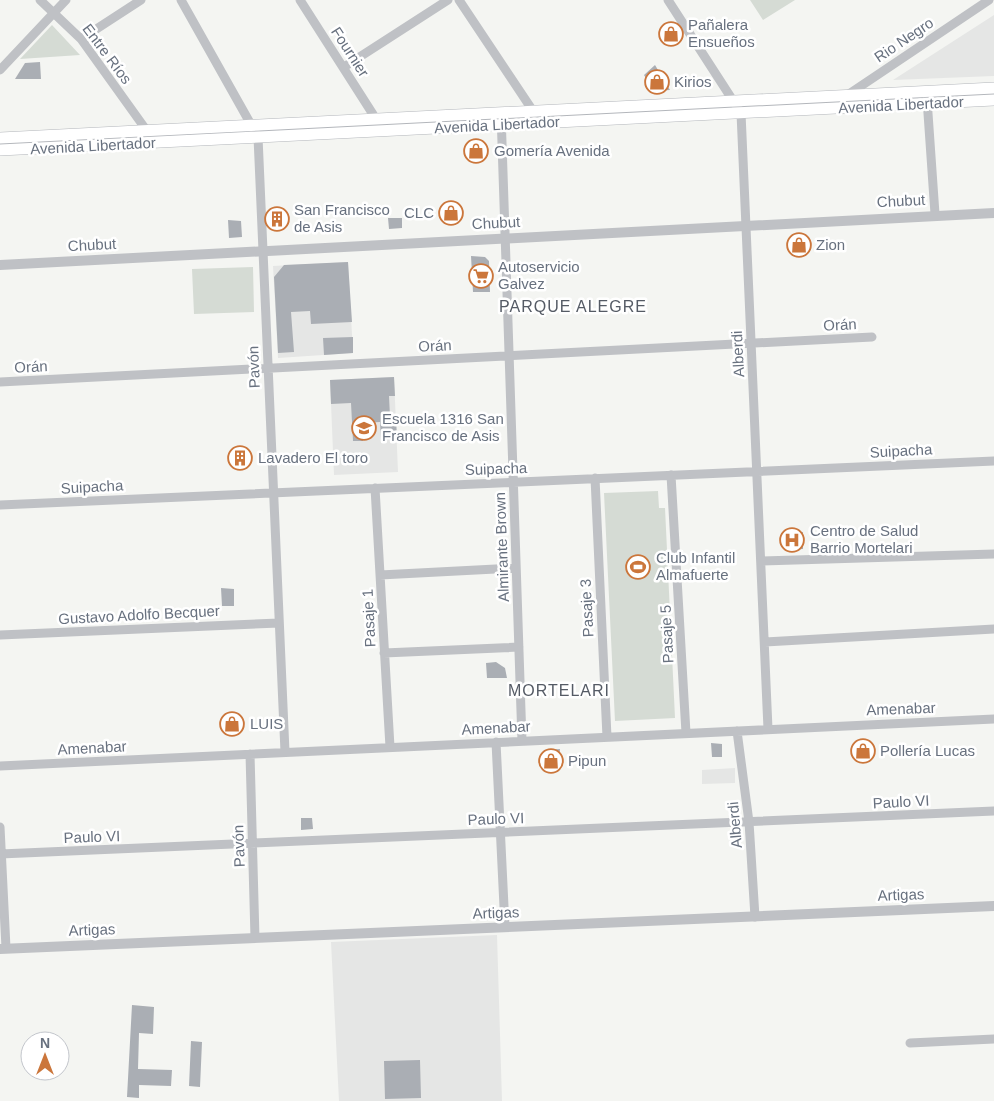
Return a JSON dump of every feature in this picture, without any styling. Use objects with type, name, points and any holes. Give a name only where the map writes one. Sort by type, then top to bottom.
[{"type":"main road","name":"Avenida Libertador","points":[[0,150],[841,108],[994,88]]},
{"type":"main road","name":"Avenida Libertador","points":[[0,138],[846,95],[994,100]]},
{"type":"street","name":"Entre Ríos","points":[[40,0],[81,39],[147,131]]},
{"type":"street","points":[[0,70],[66,0]]},
{"type":"street","points":[[81,39],[141,0]]},
{"type":"street","name":"Pavón","points":[[181,0],[258,137],[284,752]]},
{"type":"street","name":"Fournier","points":[[300,0],[376,119]]},
{"type":"street","points":[[344,67],[448,0]]},
{"type":"street","points":[[459,0],[533,111],[533,123]]},
{"type":"street","points":[[668,0],[741,113]]},
{"type":"street","name":"Rio Negro","points":[[846,95],[989,0]]},
{"type":"street","points":[[841,108],[846,95]]},
{"type":"street","points":[[927,97],[935,214]]},
{"type":"street","name":"Almirante Brown","points":[[501,113],[522,741]]},
{"type":"street","name":"Alberdi","points":[[741,113],[768,729]]},
{"type":"street","name":"Chubut","points":[[0,265],[935,214],[994,213]]},
{"type":"street","name":"Orán","points":[[0,382],[872,337]]},
{"type":"street","name":"Suipacha","points":[[0,505],[994,461]]},
{"type":"street","name":"Pasaje 5","points":[[671,475],[686,733]]},
{"type":"street","name":"Pasaje 3","points":[[595,478],[607,737]]},
{"type":"street","name":"Pasaje 1","points":[[375,488],[390,747]]},
{"type":"street","points":[[761,561],[994,554]]},
{"type":"street","points":[[380,575],[516,568]]},
{"type":"street","name":"Gustavo Adolfo Becquer","points":[[0,635],[279,623]]},
{"type":"street","points":[[764,642],[994,629]]},
{"type":"street","points":[[384,653],[519,647]]},
{"type":"street","name":"Amenabar","points":[[0,766],[994,719]]},
{"type":"street","name":"Alberdi","points":[[737,731],[749,822],[755,916]]},
{"type":"street","points":[[496,742],[505,927]]},
{"type":"street","name":"Pavón","points":[[250,754],[255,938]]},
{"type":"street","name":"Paulo VI","points":[[1,854],[994,811]]},
{"type":"street","points":[[0,826],[3,949]]},
{"type":"street","name":"Artigas","points":[[3,949],[994,906]]},
{"type":"street","points":[[910,1043],[994,1039]]},
{"type":"shaded area","points":[[750,0],[795,0],[763,20]]},
{"type":"shaded area","points":[[994,15],[994,76],[893,80]]},
{"type":"shaded area","points":[[52,25],[80,55],[20,59]]},
{"type":"shaded area","points":[[348,262],[353,353],[278,358],[273,266]]},
{"type":"shaded area","points":[[253,267],[254,312],[194,314],[192,269]]},
{"type":"shaded area","name":"Escuela 1316 San Francisco de Asis","points":[[394,377],[398,472],[334,475],[330,380]]},
{"type":"shaded area","points":[[658,491],[659,508],[665,508],[675,718],[615,721],[604,493]]},
{"type":"shaded area","points":[[735,768],[735,783],[702,784],[702,770]]},
{"type":"shaded area","points":[[497,935],[502,1101],[339,1101],[331,942]]},
{"type":"building","name":"Pañalera Ensueños","points":[[673,25],[681,36],[668,42],[661,33]]},
{"type":"building","points":[[40,62],[41,79],[15,79],[25,63]]},
{"type":"building","name":"Kirios","points":[[655,65],[670,90],[654,91],[644,75]]},
{"type":"building","name":"Gomería Avenida","points":[[467,144],[484,145],[485,159],[468,158]]},
{"type":"building","name":"CLC","points":[[447,202],[455,203],[456,225],[447,224]]},
{"type":"building","name":"San Francisco de Asis","points":[[271,212],[281,212],[284,227],[271,227]]},
{"type":"building","points":[[388,218],[402,218],[402,228],[389,229]]},
{"type":"building","points":[[228,220],[241,221],[242,237],[229,238]]},
{"type":"building","name":"Zion","points":[[791,236],[806,237],[806,253],[792,255]]},
{"type":"building","name":"Autoservicio Galvez","points":[[471,256],[485,257],[489,261],[490,292],[473,292]]},
{"type":"building","points":[[348,262],[352,322],[311,324],[310,311],[291,312],[294,352],[278,353],[274,277],[284,265]]},
{"type":"building","points":[[353,337],[353,353],[324,355],[323,338]]},
{"type":"building","points":[[394,377],[395,396],[389,396],[390,417],[396,417],[397,439],[381,440],[380,422],[363,423],[363,441],[353,441],[351,403],[331,404],[330,380]]},
{"type":"building","name":"Lavadero El toro","points":[[229,452],[250,452],[251,464],[231,463]]},
{"type":"building","points":[[803,532],[803,549],[787,550],[781,543],[781,533]]},
{"type":"building","points":[[221,588],[234,589],[234,606],[222,606]]},
{"type":"building","points":[[496,662],[505,668],[507,678],[487,678],[486,663]]},
{"type":"building","name":"LUIS","points":[[227,716],[238,716],[238,731],[227,732]]},
{"type":"building","name":"Pollería Lucas","points":[[867,742],[868,758],[858,759],[857,743]]},
{"type":"building","points":[[711,743],[722,744],[722,757],[712,757]]},
{"type":"building","name":"Pipun","points":[[560,749],[558,771],[545,772],[544,750]]},
{"type":"building","points":[[301,818],[312,818],[313,829],[301,830]]},
{"type":"building","points":[[132,1005],[154,1007],[153,1034],[139,1033],[138,1069],[172,1070],[171,1086],[139,1085],[139,1098],[127,1097]]},
{"type":"building","points":[[191,1041],[202,1042],[200,1087],[189,1086]]},
{"type":"building","points":[[420,1060],[421,1098],[385,1099],[384,1061]]},
{"type":"place","name":"Pañalera Ensueños","points":[[671,34]]},
{"type":"place","name":"Kirios","points":[[657,82]]},
{"type":"place","name":"Gomería Avenida","points":[[476,151]]},
{"type":"place","name":"CLC","points":[[451,213]]},
{"type":"place","name":"San Francisco de Asis","points":[[277,219]]},
{"type":"place","name":"Zion","points":[[799,245]]},
{"type":"place","name":"Autoservicio Galvez","points":[[481,276]]},
{"type":"place","name":"Escuela 1316 San Francisco de Asis","points":[[364,428]]},
{"type":"place","name":"Lavadero El toro","points":[[240,458]]},
{"type":"place","name":"Centro de Salud Barrio Mortelari","points":[[792,540]]},
{"type":"place","name":"Club Infantil Almafuerte","points":[[638,567]]},
{"type":"place","name":"LUIS","points":[[232,724]]},
{"type":"place","name":"Pollería Lucas","points":[[863,751]]},
{"type":"place","name":"Pipun","points":[[551,761]]},
{"type":"district","name":"PARQUE ALEGRE","points":[[573,306]]},
{"type":"district","name":"MORTELARI","points":[[559,690]]}]
